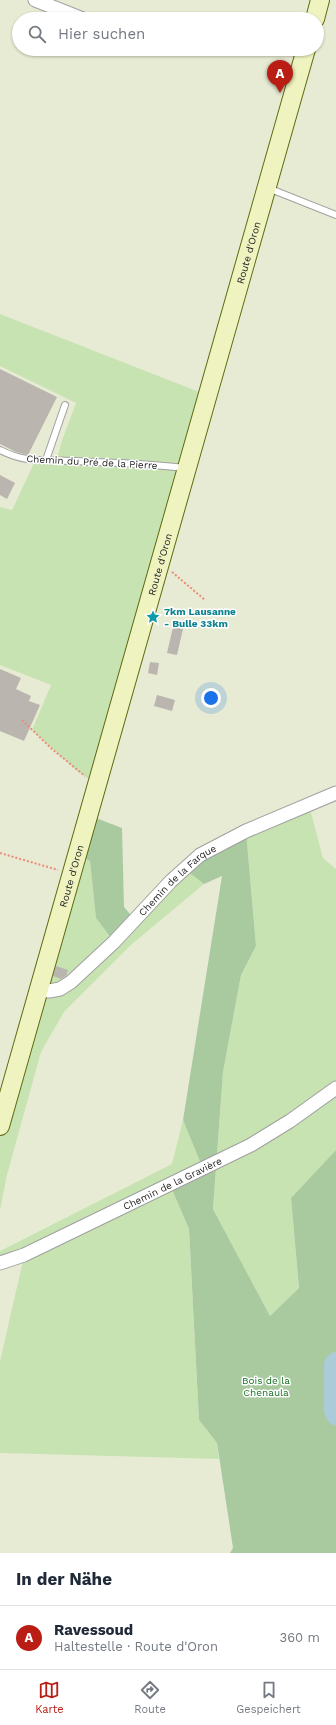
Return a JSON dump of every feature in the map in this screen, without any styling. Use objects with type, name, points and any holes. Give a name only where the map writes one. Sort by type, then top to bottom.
[{"type":"main road","points":[[317,12],[320,0]]},
{"type":"main road","name":"Route d'Oron","points":[[0,1126],[304,56]]},
{"type":"street","points":[[35,0],[65,12]]},
{"type":"street","name":"Chemin de la Farque","points":[[39,990],[49,991],[60,989],[71,982],[114,942],[171,881],[200,855],[246,831],[336,792]]},
{"type":"street","name":"Chemin de la Gravière","points":[[0,1263],[31,1252],[251,1145],[290,1121],[336,1088]]},
{"type":"lane","points":[[267,187],[336,215]]},
{"type":"lane","points":[[46,460],[65,405]]},
{"type":"lane","name":"Chemin du Pré de la Pierre","points":[[0,450],[14,457],[35,461],[46,460],[162,465],[186,468]]},
{"type":"path","points":[[160,564],[175,573],[205,600]]},
{"type":"path","points":[[22,720],[52,749],[97,785]]},
{"type":"path","points":[[0,853],[71,874]]},
{"type":"green space","points":[[0,0],[336,0],[336,869],[323,858],[309,805],[228,839],[135,920],[124,907],[122,828],[88,815],[0,1126],[0,665],[51,685],[32,730],[76,770],[207,395],[0,314]]},
{"type":"green space","points":[[0,314],[207,395],[97,785],[76,770],[32,730],[51,685],[0,665],[0,507],[12,510],[35,461],[57,460],[61,443],[76,403],[0,366]]},
{"type":"green space","points":[[0,366],[76,403],[61,443],[57,460],[35,461],[12,510],[0,507]]},
{"type":"green space","points":[[309,805],[323,858],[336,869],[336,1150],[291,1198],[299,1288],[270,1316],[213,1209],[223,1072],[241,975],[256,946],[246,831]]},
{"type":"green space","points":[[88,815],[122,828],[124,907],[135,920],[114,942],[96,918],[90,861],[77,854]]},
{"type":"green space","name":"Bois de la Chenaula","points":[[246,831],[256,946],[241,975],[223,1072],[213,1209],[270,1316],[299,1288],[291,1198],[336,1150],[336,1553],[230,1553],[233,1548],[217,1443],[199,1420],[189,1229],[170,1185],[203,1169],[183,1120],[222,876],[204,884],[190,873],[200,855]]},
{"type":"green space","points":[[77,854],[90,861],[96,918],[114,942],[200,855],[191,872],[204,884],[131,945],[64,1012],[41,1052],[7,1175],[0,1210],[0,1126]]},
{"type":"green space","points":[[222,876],[183,1120],[172,1164],[0,1251],[0,1210],[7,1175],[41,1052],[64,1012],[131,945],[204,884]]},
{"type":"green space","points":[[183,1120],[203,1169],[170,1185],[189,1229],[199,1420],[217,1443],[219,1459],[0,1453],[0,1361],[24,1256],[0,1263],[0,1251],[172,1164]]},
{"type":"green space","points":[[24,1255],[0,1361],[0,1263]]},
{"type":"green space","points":[[0,1453],[219,1459],[233,1548],[230,1553],[0,1553]]},
{"type":"building","points":[[0,369],[57,397],[28,455],[16,452],[0,444]]},
{"type":"building","points":[[0,475],[15,483],[7,499],[0,495]]},
{"type":"building","points":[[173,627],[183,629],[177,655],[167,653]]},
{"type":"building","points":[[150,662],[159,663],[157,675],[148,673]]},
{"type":"building","points":[[0,669],[21,678],[16,689],[31,696],[29,701],[40,705],[24,741],[0,731]]},
{"type":"building","points":[[157,695],[175,700],[172,711],[154,706]]},
{"type":"building","points":[[56,966],[68,970],[66,976],[61,979],[53,976]]},
{"type":"waterway","points":[[336,1362],[334,1364],[334,1410],[336,1415]]},
{"type":"place","name":"Ravessoud","points":[[280,93]]},
{"type":"place","name":"7km Lausanne - Bulle 33km","points":[[153,617]]}]
